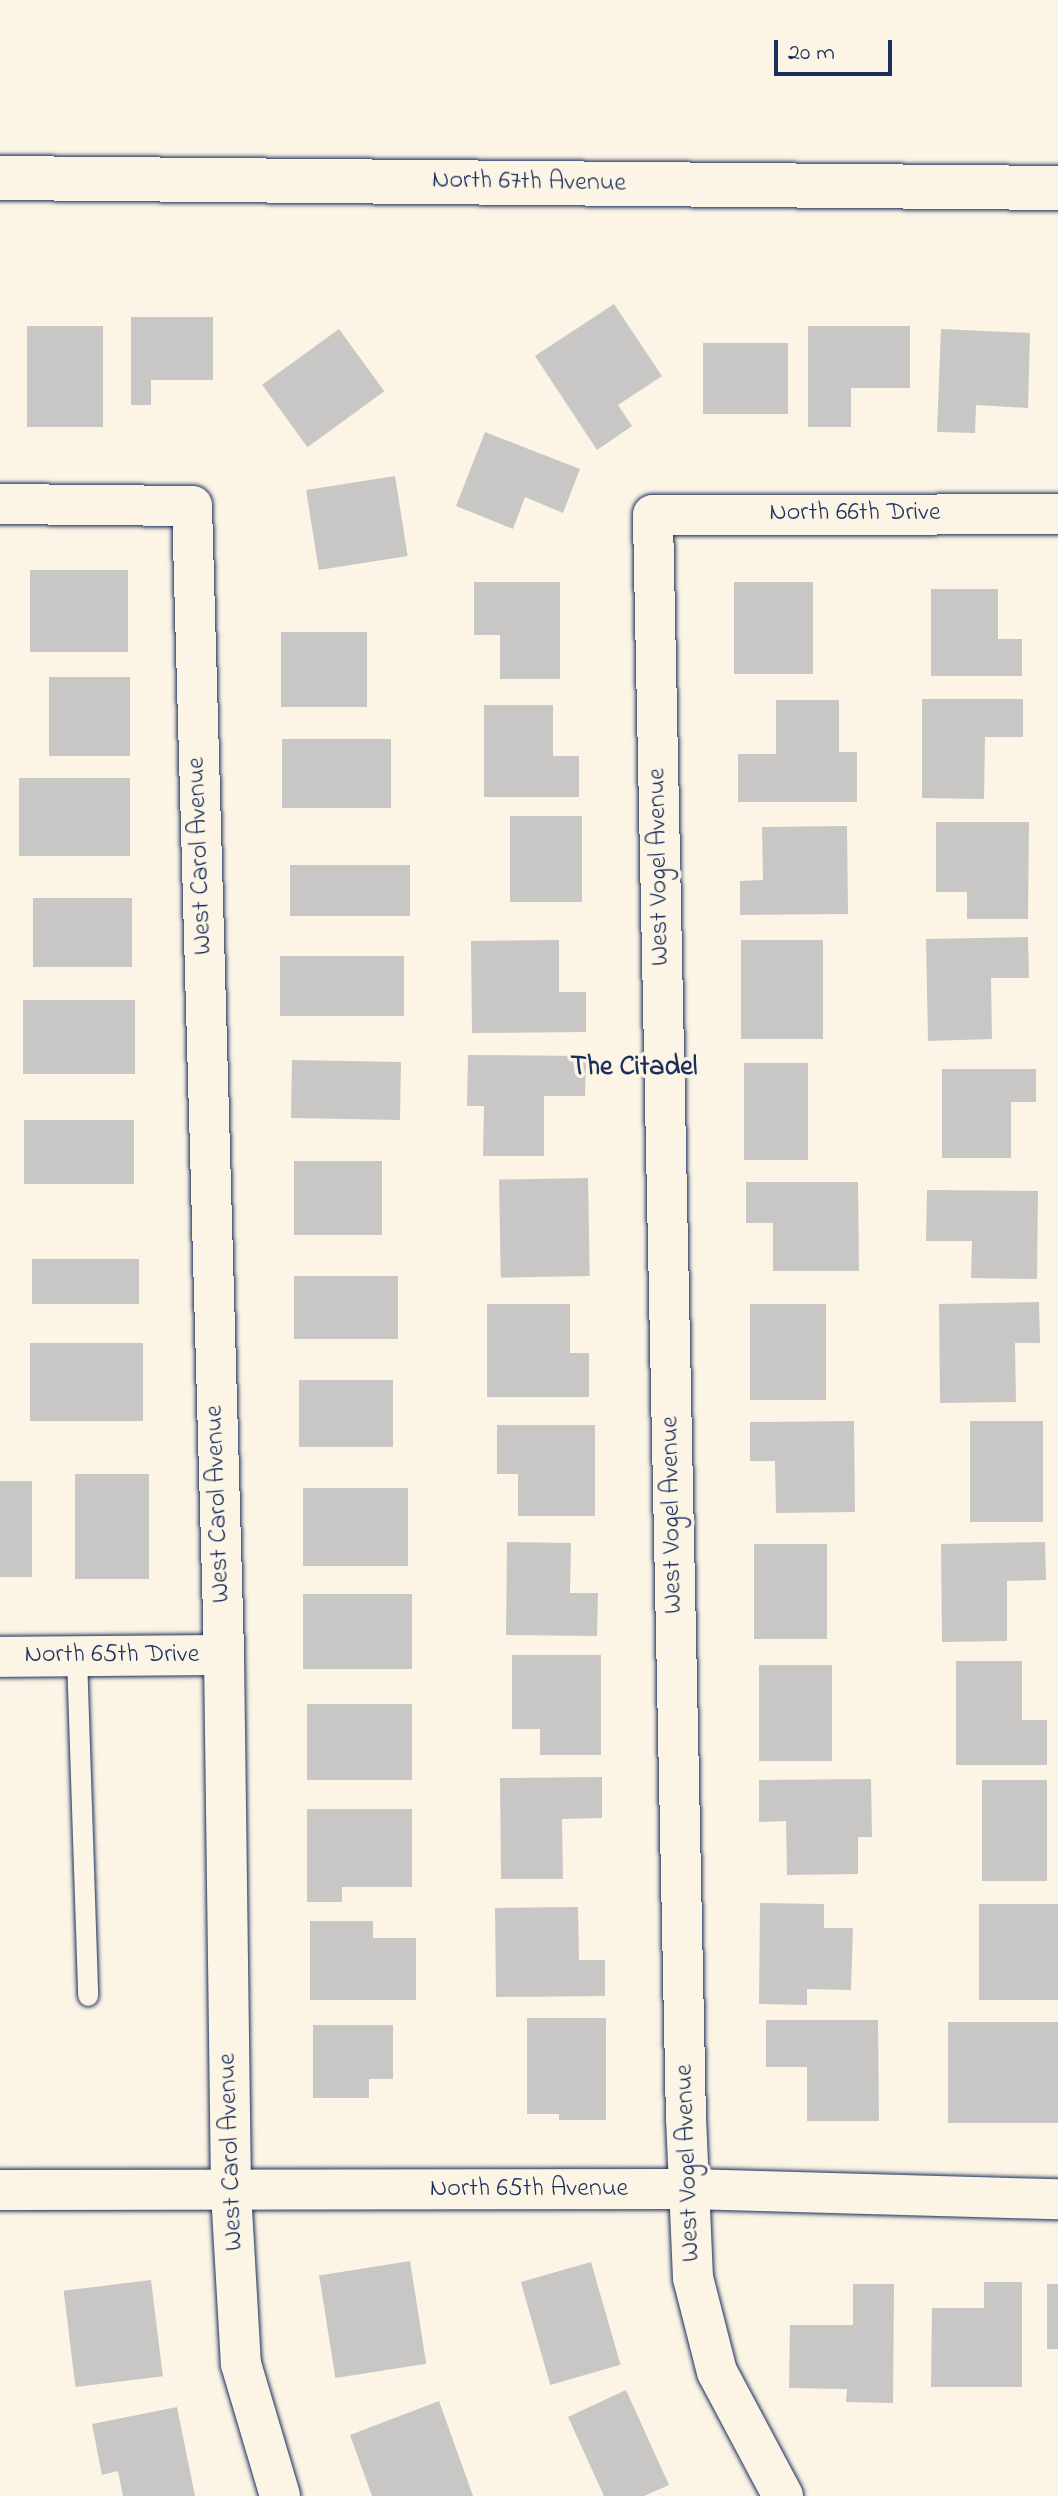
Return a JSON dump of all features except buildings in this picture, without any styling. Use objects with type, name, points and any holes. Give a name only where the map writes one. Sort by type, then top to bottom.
[{"type":"main road","name":"North 67th Avenue","points":[[0,178],[1058,188]]},
{"type":"street","name":"West Carol Avenue","points":[[0,504],[192,506],[224,1655],[231,2192],[241,2364],[280,2496]]},
{"type":"street","name":"North 66th Drive","points":[[653,515],[1058,514]]},
{"type":"street","name":"West Vogel Avenue","points":[[653,515],[693,2278],[717,2372],[783,2496]]},
{"type":"street","name":"North 65th Drive","points":[[0,1657],[224,1655]]},
{"type":"street","name":"North 65th Avenue","points":[[0,2190],[689,2189],[1058,2199]]},
{"type":"lane","points":[[77,1657],[88,1996]]},
{"type":"district","name":"The Citadel","points":[[634,1068]]}]
